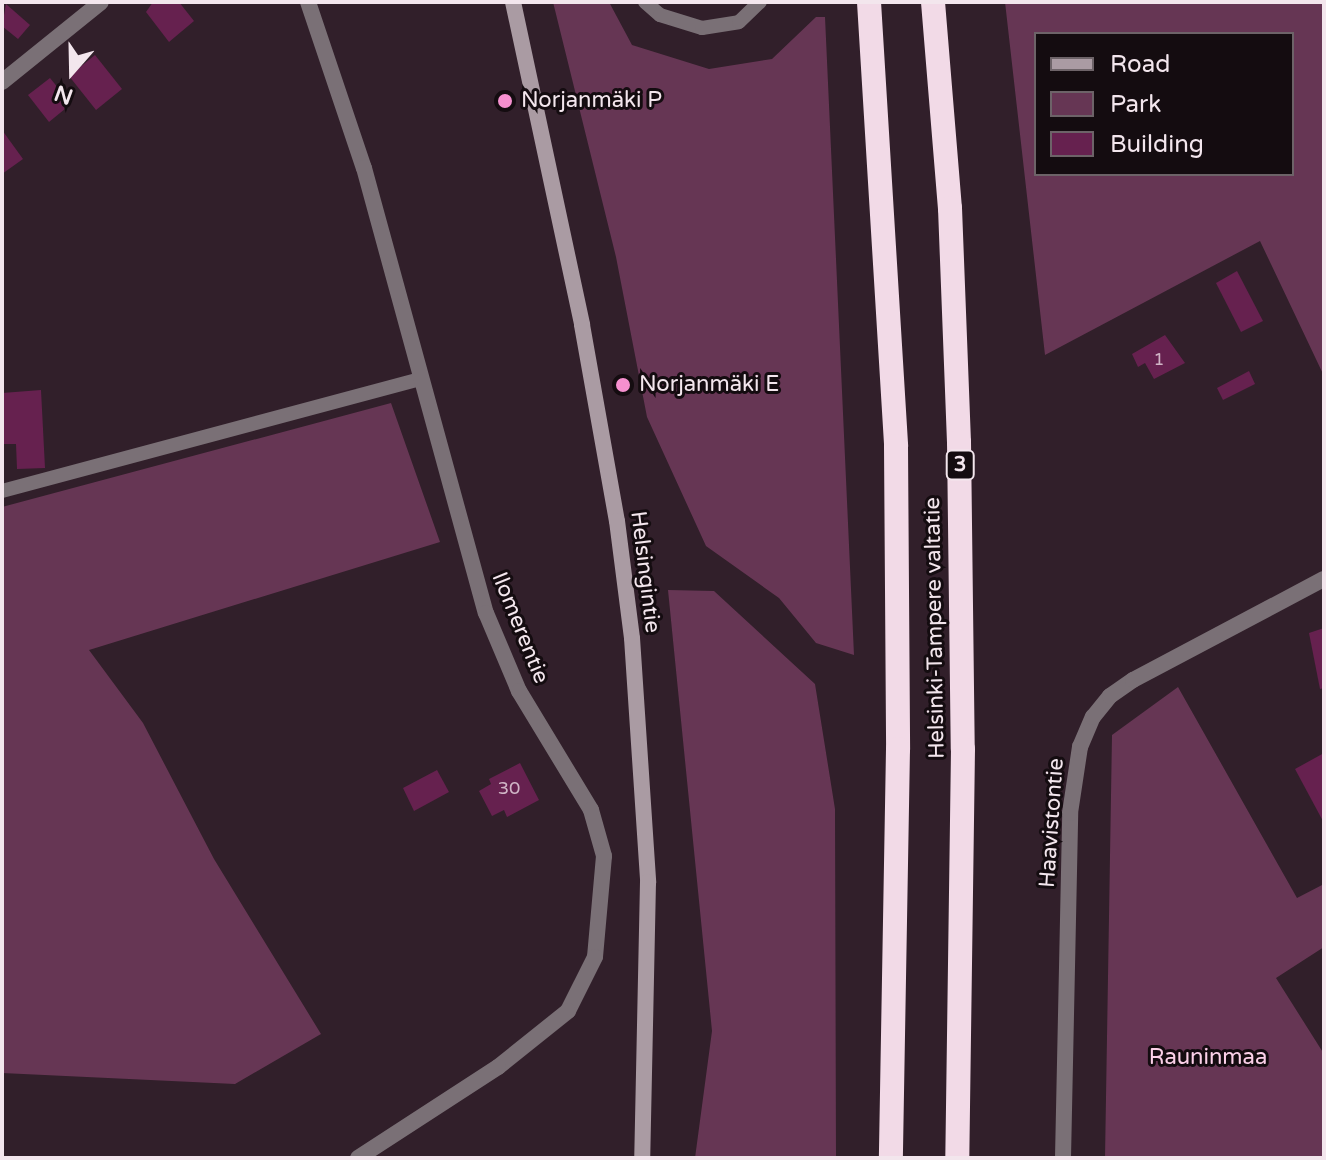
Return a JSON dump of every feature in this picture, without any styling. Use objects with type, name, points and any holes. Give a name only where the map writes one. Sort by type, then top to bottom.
[{"type":"highway","name":"Helsinki-Tampere valtatie","points":[[869,2],[896,446],[898,749],[891,1158]]},
{"type":"highway","name":"Helsinki-Tampere valtatie","points":[[933,2],[950,208],[959,442],[963,749],[957,1158]]},
{"type":"main road","name":"Helsingintie","points":[[513,2],[582,325],[617,521],[632,638],[648,882],[642,1158]]},
{"type":"street","points":[[2,82],[101,2]]},
{"type":"street","name":"Ilomerentie","points":[[308,2],[364,168],[486,613],[519,691],[591,810],[604,856],[603,899],[595,957],[568,1011],[498,1067],[358,1158]]},
{"type":"street","name":"Haavistontie","points":[[1063,1158],[1070,813],[1080,747],[1093,717],[1110,696],[1133,680],[1324,579]]},
{"type":"lane","points":[[645,2],[660,15],[702,28],[739,22],[760,2]]},
{"type":"lane","points":[[2,491],[421,379]]},
{"type":"green space","points":[[553,2],[609,2],[632,45],[709,69],[772,59],[816,17],[825,17],[854,655],[816,643],[779,598],[706,546],[647,417],[616,257]]},
{"type":"green space","points":[[1005,2],[1324,2],[1324,376],[1260,241],[1045,355]]},
{"type":"green space","points":[[391,403],[440,542],[89,650],[143,723],[214,859],[321,1034],[235,1084],[2,1073],[2,507]]},
{"type":"green space","points":[[668,590],[714,591],[815,684],[835,809],[836,1158],[695,1158],[712,1031]]},
{"type":"green space","name":"Rauninmaa","points":[[1178,687],[1297,898],[1324,884],[1324,947],[1276,978],[1324,1054],[1324,1158],[1105,1158],[1112,735]]},
{"type":"building","points":[[153,2],[179,2],[194,21],[169,42],[146,12]]},
{"type":"building","points":[[6,4],[30,25],[18,39],[2,26]]},
{"type":"building","points":[[95,55],[122,89],[96,110],[69,76]]},
{"type":"building","points":[[50,78],[71,104],[49,122],[28,95]]},
{"type":"building","points":[[2,130],[23,159],[2,174]]},
{"type":"building","points":[[1237,271],[1263,321],[1241,332],[1216,283]]},
{"type":"building","points":[[1165,335],[1185,363],[1154,379],[1145,363],[1138,367],[1132,354]]},
{"type":"building","points":[[1249,371],[1255,384],[1223,400],[1217,388]]},
{"type":"building","points":[[41,390],[45,468],[17,469],[16,444],[3,444],[2,393]]},
{"type":"building","points":[[1324,628],[1324,688],[1320,689],[1309,633]]},
{"type":"building","points":[[1324,753],[1324,823],[1295,769]]},
{"type":"building","points":[[520,763],[539,800],[507,817],[504,810],[492,816],[479,791],[491,784],[489,779]]},
{"type":"building","points":[[437,770],[449,792],[414,811],[403,788]]},
{"type":"place","name":"Norjanmäki P","points":[[505,101]]},
{"type":"place","name":"Norjanmäki E","points":[[623,385]]}]
